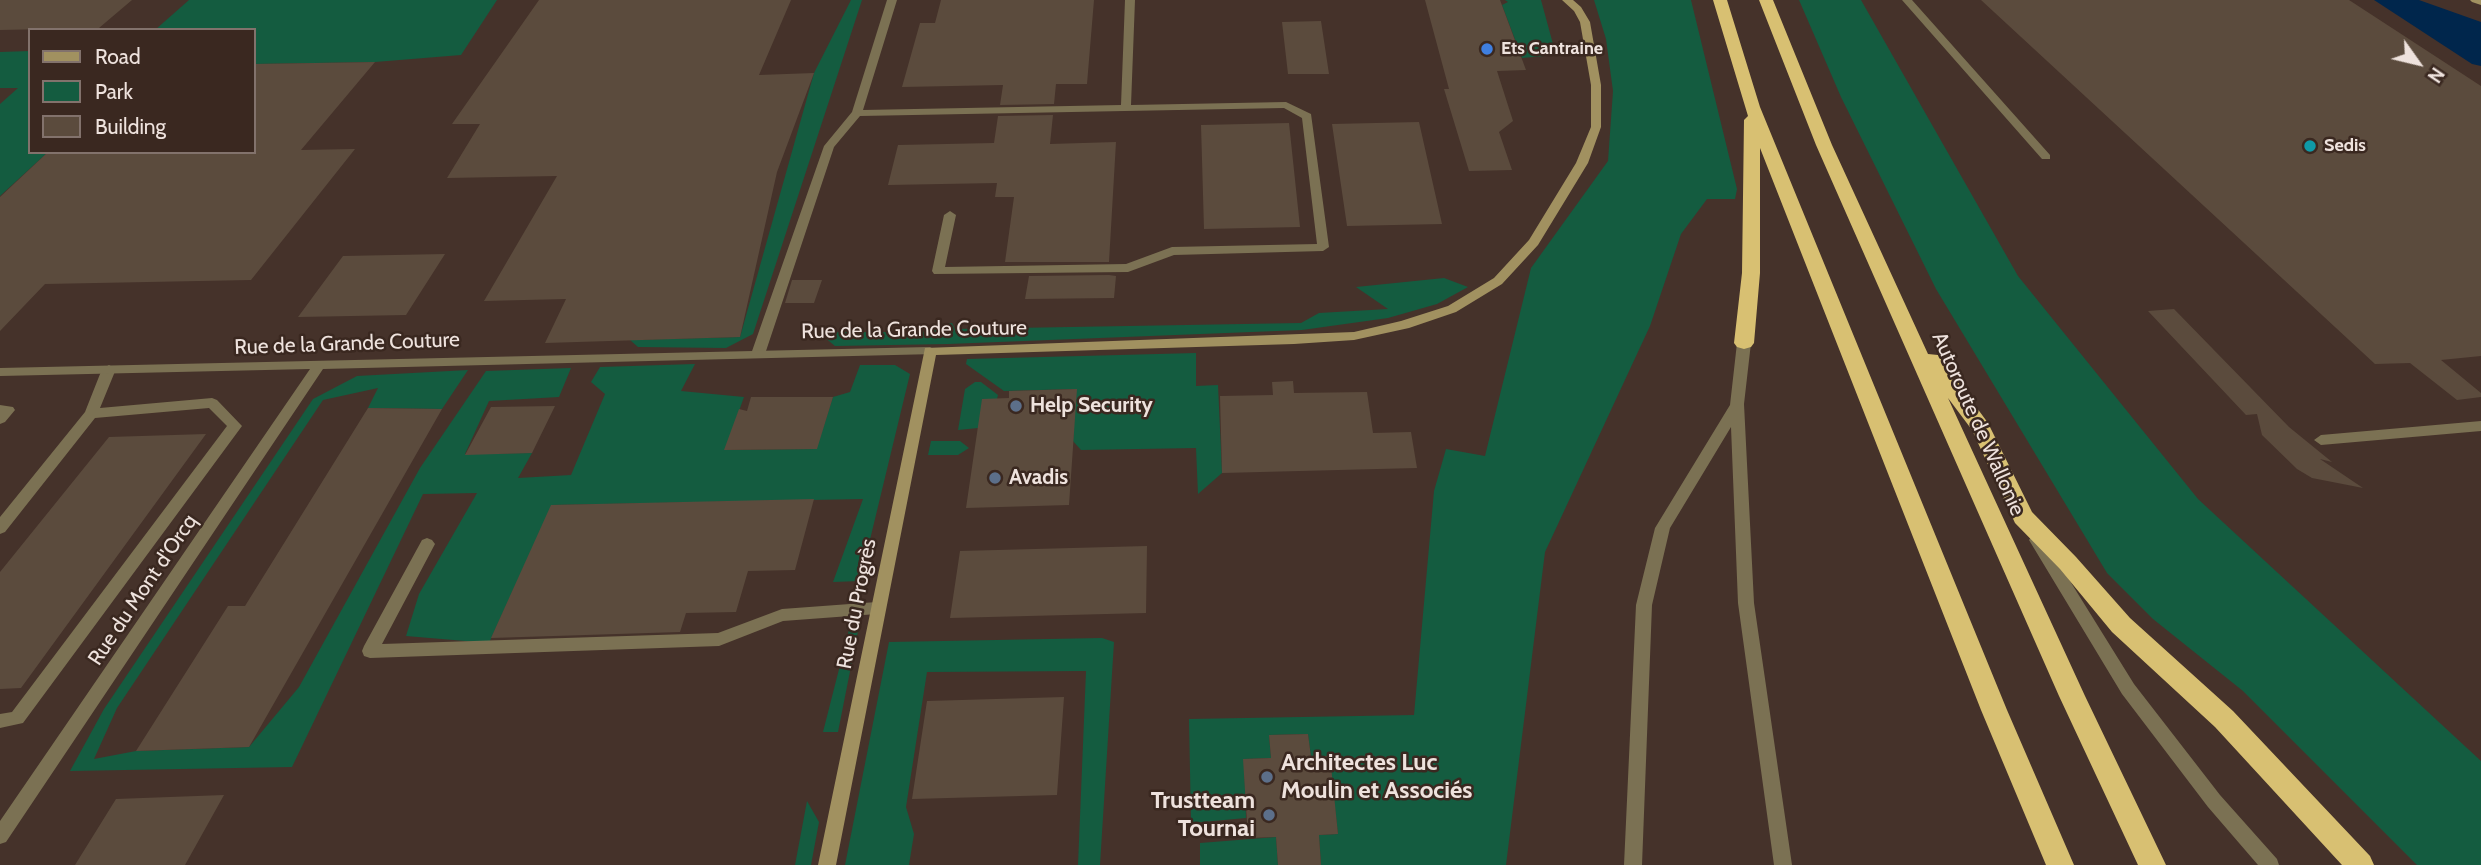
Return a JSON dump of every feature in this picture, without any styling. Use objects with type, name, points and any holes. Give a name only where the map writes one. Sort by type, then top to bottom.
[{"type":"highway","points":[[1720,0],[1752,107],[1994,710],[2060,865]]},
{"type":"highway","name":"Autoroute de Wallonie","points":[[1766,0],[1824,145],[2072,696],[2152,865]]},
{"type":"highway","points":[[1744,343],[1752,273],[1752,107]]},
{"type":"highway","points":[[1908,331],[1981,428],[2023,517],[2068,563],[2120,625],[2224,719],[2360,865]]},
{"type":"street","points":[[758,354],[829,146],[857,113],[892,0]]},
{"type":"street","points":[[1126,109],[1130,0]]},
{"type":"street","name":"Rue de la Grande Couture","points":[[0,372],[318,367],[1294,340],[1354,336],[1404,325],[1452,309],[1498,281],[1534,242],[1582,163],[1596,127],[1596,85],[1585,22],[1578,9],[1567,0]]},
{"type":"street","points":[[1907,0],[2046,157]]},
{"type":"street","points":[[2476,0],[2481,2]]},
{"type":"street","points":[[857,113],[1286,105],[1307,116],[1323,247],[1172,251],[1128,268],[938,271],[950,215]]},
{"type":"street","points":[[1744,343],[1737,404],[1746,603],[1783,865]]},
{"type":"street","name":"Rue du Progrès","points":[[827,865],[930,351]]},
{"type":"street","name":"Rue du Mont d'Orcq","points":[[0,836],[318,367]]},
{"type":"street","points":[[0,528],[91,414],[109,369]]},
{"type":"street","points":[[0,721],[17,718],[235,426],[212,403],[91,414]]},
{"type":"street","points":[[1633,865],[1644,605],[1663,528],[1737,404]]},
{"type":"street","points":[[0,410],[8,410],[0,419]]},
{"type":"street","points":[[2321,440],[2481,426]]},
{"type":"street","points":[[2023,517],[2128,689],[2214,801],[2270,865]]},
{"type":"street","points":[[427,544],[370,651],[719,639],[782,615],[877,608]]},
{"type":"green space","points":[[189,0],[497,0],[461,55],[375,62],[256,64],[256,28],[157,28]]},
{"type":"green space","points":[[851,0],[862,0],[753,334],[726,348],[638,347],[630,340],[740,337],[814,73]]},
{"type":"green space","points":[[1505,0],[1541,0],[1556,55],[1522,58],[1502,5],[1508,2]]},
{"type":"green space","points":[[1594,0],[1691,0],[1737,189],[1735,199],[1707,199],[1681,234],[1650,326],[1545,552],[1506,865],[1321,865],[1319,835],[1338,834],[1329,756],[1311,757],[1308,734],[1269,735],[1271,758],[1244,759],[1246,818],[1191,823],[1189,719],[1414,715],[1434,491],[1446,449],[1485,456],[1531,268],[1608,161],[1613,91],[1606,39]]},
{"type":"green space","points":[[1799,0],[1861,0],[2018,276],[2198,499],[2481,761],[2481,865],[2417,865],[2243,691],[2153,619],[2107,573],[1936,289],[1841,97]]},
{"type":"green space","points":[[28,51],[28,154],[46,154],[0,196],[0,104],[18,88],[0,88],[0,52]]},
{"type":"green space","points":[[1444,278],[1468,287],[1437,304],[1388,318],[1302,330],[835,346],[818,332],[923,332],[934,325],[952,323],[955,329],[1301,323],[1319,313],[1388,309],[1356,287]]},
{"type":"green space","points":[[1196,353],[1196,386],[1218,385],[1222,473],[1198,494],[1196,448],[1081,450],[1073,441],[1076,389],[1004,391],[966,364],[967,359]]},
{"type":"green space","points":[[695,364],[681,391],[744,397],[725,450],[816,449],[833,397],[850,392],[860,365],[895,365],[910,374],[860,581],[833,582],[863,499],[552,505],[489,643],[406,636],[419,594],[477,493],[423,494],[292,767],[70,771],[104,709],[313,399],[357,376],[468,370],[442,409],[368,408],[378,388],[323,400],[117,708],[94,759],[136,751],[249,747],[299,687],[420,468],[486,371],[571,368],[559,397],[489,401],[465,454],[532,453],[518,478],[571,475],[605,394],[591,382],[600,367]]},
{"type":"green space","points":[[975,382],[981,382],[998,395],[997,399],[978,428],[958,430],[965,389]]},
{"type":"green space","points":[[931,441],[960,441],[969,448],[958,455],[928,455]]},
{"type":"green space","points":[[850,626],[859,626],[838,732],[823,732]]},
{"type":"green space","points":[[1102,638],[1114,642],[1100,865],[1078,865],[1086,671],[927,672],[906,807],[914,834],[909,865],[845,865],[889,642]]},
{"type":"green space","points":[[807,801],[819,822],[811,865],[795,865]]},
{"type":"green space","points":[[1276,837],[1278,865],[1200,865],[1200,843]]},
{"type":"water","points":[[2374,0],[2419,0],[2481,22],[2481,66],[2472,64]]},
{"type":"building","points":[[0,0],[132,0],[99,28],[0,30]]},
{"type":"building","points":[[539,0],[791,0],[759,75],[814,73],[777,172],[740,337],[545,343],[566,299],[484,301],[557,176],[447,178],[480,124],[452,124]]},
{"type":"building","points":[[941,0],[1094,0],[1087,84],[1056,84],[1054,104],[1000,105],[1003,85],[902,87],[920,23],[935,23]]},
{"type":"building","points":[[1425,0],[1500,0],[1526,70],[1497,71],[1513,121],[1499,132],[1512,170],[1469,171],[1444,89],[1449,89]]},
{"type":"building","name":"Sedis","points":[[1981,0],[2349,0],[2481,86],[2481,356],[2441,360],[2481,393],[2481,397],[2457,400],[2410,363],[2375,364]]},
{"type":"building","points":[[1321,21],[1329,74],[1288,74],[1282,22]]},
{"type":"building","points":[[375,62],[301,150],[355,149],[251,280],[45,284],[0,331],[0,197],[46,154],[256,154],[256,64]]},
{"type":"building","points":[[1053,115],[1050,144],[1116,142],[1109,262],[1005,262],[1014,197],[995,197],[997,183],[888,185],[898,145],[994,143],[998,116]]},
{"type":"building","points":[[1419,122],[1442,224],[1347,226],[1332,124]]},
{"type":"building","points":[[1289,123],[1300,227],[1204,229],[1201,125]]},
{"type":"building","points":[[445,254],[406,315],[298,317],[343,256]]},
{"type":"building","points":[[1029,276],[1116,276],[1114,298],[1025,299]]},
{"type":"building","points":[[792,280],[822,280],[814,303],[785,303]]},
{"type":"building","points":[[2174,309],[2289,427],[2332,462],[2320,459],[2363,488],[2312,478],[2297,469],[2262,435],[2257,414],[2246,415],[2148,311]]},
{"type":"building","points":[[1293,381],[1294,393],[1367,392],[1373,433],[1411,432],[1417,468],[1222,473],[1220,396],[1273,395],[1272,382]]},
{"type":"building","points":[[1077,389],[1069,505],[966,508],[982,399],[1009,398],[1009,391]]},
{"type":"building","points":[[751,397],[833,397],[817,449],[724,450],[739,409],[747,411]]},
{"type":"building","points":[[555,406],[532,453],[465,455],[491,407]]},
{"type":"building","points":[[368,408],[442,409],[249,747],[136,751],[228,606],[245,606]]},
{"type":"building","points":[[206,434],[21,688],[0,689],[0,572],[109,437]]},
{"type":"building","points":[[814,499],[795,570],[748,571],[736,612],[686,613],[680,632],[491,638],[551,505]]},
{"type":"building","points":[[1147,546],[1146,613],[950,618],[960,551]]},
{"type":"building","points":[[1064,697],[1057,795],[912,799],[927,701]]},
{"type":"building","points":[[1308,734],[1311,757],[1330,756],[1338,834],[1319,835],[1321,865],[1278,865],[1276,837],[1248,838],[1243,759],[1271,758],[1269,735]]},
{"type":"building","points":[[224,795],[185,865],[75,865],[116,799]]},
{"type":"place","name":"Ets Cantraine","points":[[1487,49]]},
{"type":"place","name":"Sedis","points":[[2310,146]]},
{"type":"place","name":"Help Security","points":[[1016,406]]},
{"type":"place","name":"Avadis","points":[[995,478]]},
{"type":"place","name":"Architectes Luc Moulin et Associés","points":[[1267,777]]},
{"type":"place","name":"Trustteam Tournai","points":[[1269,815]]}]
